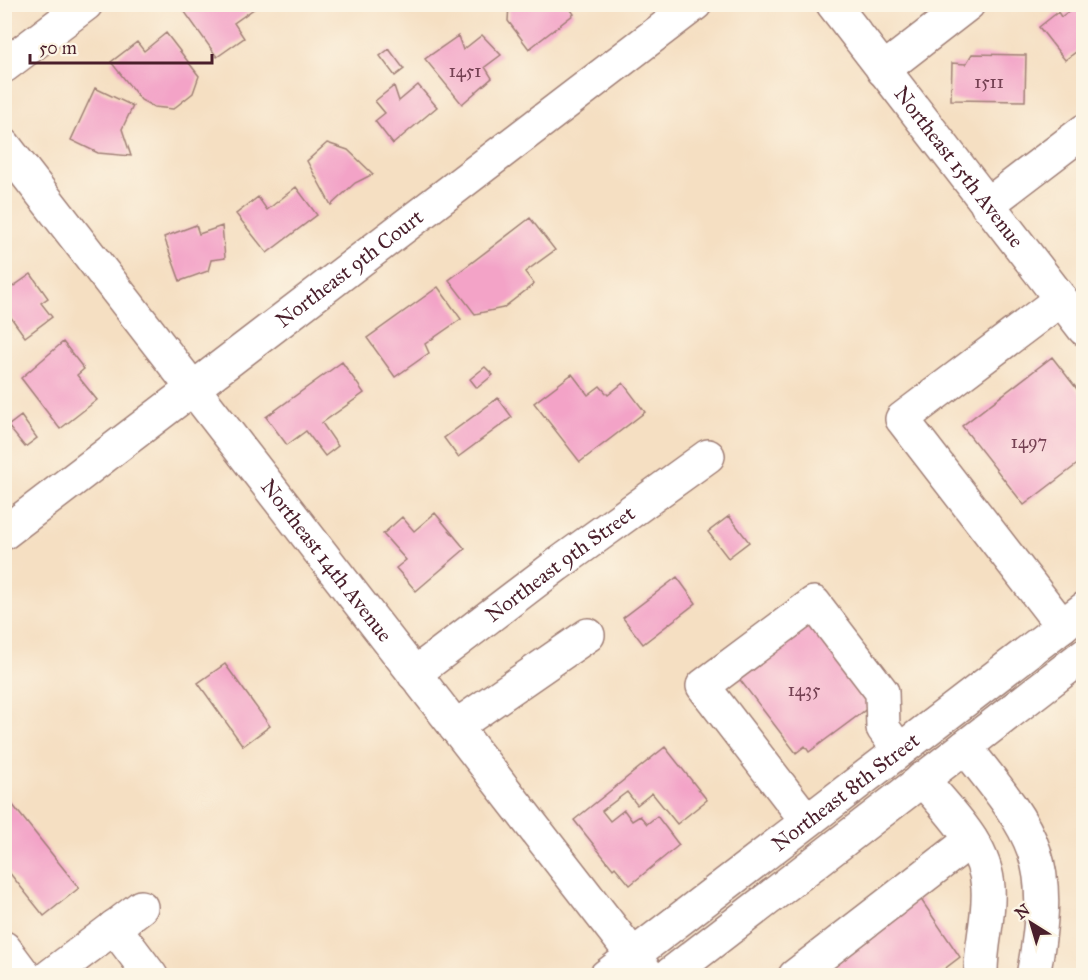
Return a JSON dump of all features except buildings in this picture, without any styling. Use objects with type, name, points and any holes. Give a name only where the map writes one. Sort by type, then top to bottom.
[{"type":"street","points":[[4,66],[86,4]]},
{"type":"street","name":"Northeast 9th Court","points":[[4,533],[195,390],[695,4]]},
{"type":"street","name":"Northeast 15th Avenue","points":[[834,4],[1083,329]]},
{"type":"street","points":[[884,70],[968,4]]},
{"type":"street","points":[[987,205],[1083,131]]},
{"type":"street","name":"Northeast 14th Avenue","points":[[4,145],[640,965]]},
{"type":"street","points":[[1061,299],[902,419],[1072,617]]},
{"type":"street","name":"Northeast 9th Street","points":[[414,674],[557,565],[708,456]]},
{"type":"street","points":[[807,821],[703,686],[814,603],[882,692],[883,728],[971,840],[983,862],[988,889],[981,975]]},
{"type":"street","name":"Northeast 8th Street","points":[[606,975],[640,965],[807,821],[1072,617]]},
{"type":"street","points":[[455,727],[588,635]]},
{"type":"street","name":"Northeast 8th Street","points":[[668,975],[1083,655]]},
{"type":"street","points":[[942,717],[1016,811],[1037,853],[1043,899],[1033,975]]},
{"type":"street","points":[[795,975],[971,840]]},
{"type":"street","points":[[50,975],[141,907]]},
{"type":"street","points":[[114,927],[151,975]]},
{"type":"street","points":[[4,948],[25,975]]}]
